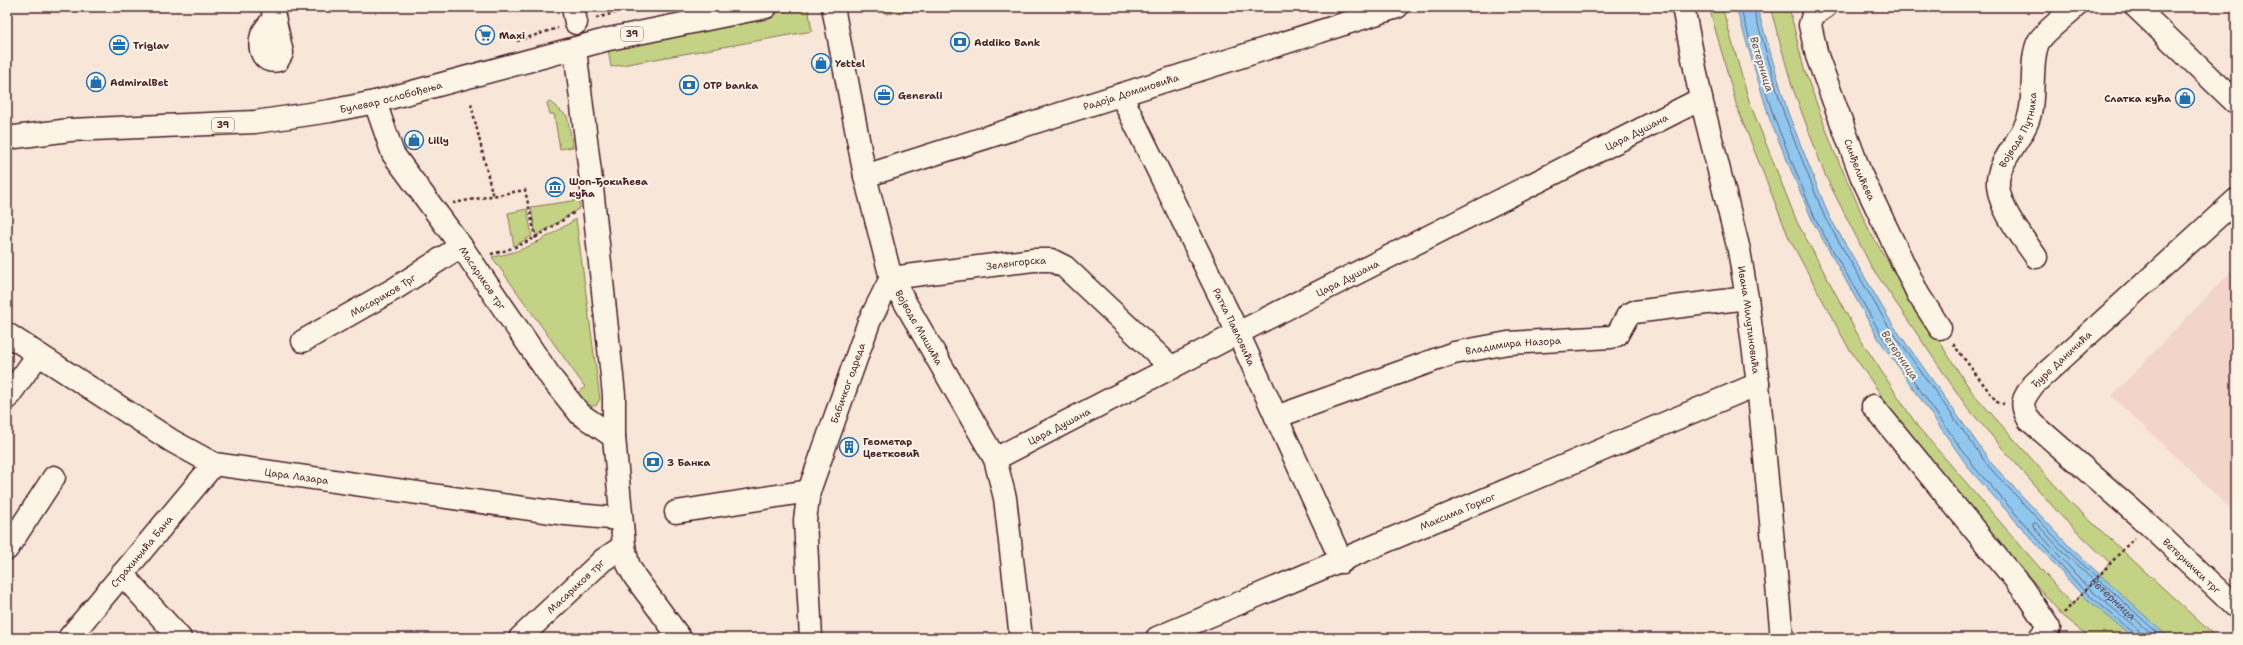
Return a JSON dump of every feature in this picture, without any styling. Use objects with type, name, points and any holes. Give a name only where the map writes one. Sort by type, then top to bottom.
[{"type":"street","name":"Булевар ослобођења","points":[[7,138],[70,130],[255,122],[375,102],[609,39],[766,7]]},
{"type":"street","name":"Војводе Мишића","points":[[833,7],[865,176],[891,278],[995,459],[1005,498],[1021,638]]},
{"type":"street","name":"Радоја Домановића","points":[[865,176],[1397,7]]},
{"type":"street","name":"Ивана Милутиновића","points":[[1682,7],[1701,99],[1739,250],[1747,298],[1758,384],[1782,638]]},
{"type":"street","name":"Синђелићева","points":[[1825,7],[1813,15],[1810,25],[1817,56],[1861,176],[1918,294],[1940,328]]},
{"type":"street","name":"Војводе Путника","points":[[2036,257],[2005,208],[1999,189],[1999,175],[2004,162],[2025,128],[2030,113],[2034,79],[2034,54],[2039,41],[2074,7]]},
{"type":"street","points":[[2136,7],[2236,103]]},
{"type":"street","points":[[575,48],[594,204],[614,395],[614,437],[624,546],[628,564],[635,577],[680,638]]},
{"type":"street","name":"Ратка Павловића","points":[[1121,95],[1238,333],[1342,562]]},
{"type":"street","name":"Цара Душана","points":[[995,459],[1238,333],[1701,99]]},
{"type":"street","name":"Масариков трг","points":[[375,102],[394,154],[465,252],[552,379],[580,414],[614,437]]},
{"type":"street","name":"Ђуре Даничића","points":[[2022,409],[2023,398],[2034,384],[2236,200]]},
{"type":"street","name":"Масариков Трг","points":[[303,341],[396,288],[465,252]]},
{"type":"street","name":"Зеленгорска","points":[[891,278],[1033,260],[1051,260],[1065,267],[1172,368]]},
{"type":"street","name":"Бабичког одреда","points":[[811,638],[805,520],[809,491],[869,322],[891,278]]},
{"type":"street","name":"Владимира Назора","points":[[1276,417],[1454,353],[1508,343],[1611,337],[1617,335],[1628,315],[1634,312],[1747,298]]},
{"type":"street","name":"Цара Лазара","points":[[7,334],[172,441],[214,464],[566,514],[621,519]]},
{"type":"street","points":[[7,398],[38,355]]},
{"type":"street","name":"Максима Горког","points":[[1157,638],[1342,562],[1758,384]]},
{"type":"street","points":[[1873,406],[2023,589],[2051,627]]},
{"type":"street","name":"Ветернички трг","points":[[2022,409],[2028,420],[2148,524],[2236,607]]},
{"type":"street","name":"Страхињића Бана","points":[[69,638],[214,464]]},
{"type":"street","points":[[7,549],[54,477]]},
{"type":"street","points":[[676,512],[809,491]]},
{"type":"street","name":"Масариков трг","points":[[520,638],[603,560],[624,546]]},
{"type":"street","points":[[122,574],[180,638]]},
{"type":"path","points":[[471,104],[493,197]]},
{"type":"path","points":[[431,206],[493,197],[525,190],[537,243]]},
{"type":"path","points":[[465,252],[508,251],[535,239],[582,208],[594,204]]},
{"type":"path","points":[[1940,328],[1997,402],[2022,409]]},
{"type":"path","points":[[2051,627],[2122,548]]},
{"type":"shaded area","points":[[2236,266],[2236,514],[2112,396]]},
{"type":"green space","points":[[808,7],[812,31],[611,67],[608,48],[687,28]]},
{"type":"green space","points":[[885,7],[930,7],[886,14]]},
{"type":"green space","points":[[1709,7],[1722,7],[1749,101],[1797,222],[1859,337],[1918,427],[2072,605],[2111,561],[2109,562],[2061,516],[1966,406],[1871,266],[1825,175],[1792,86],[1770,7],[1789,7],[1804,69],[1834,151],[1870,232],[1897,277],[1972,392],[2070,502],[2217,638],[2091,638],[2062,615],[1912,440],[1848,347],[1789,238],[1737,107]]},
{"type":"green space","points":[[550,102],[567,116],[573,147],[560,149],[554,114],[550,114],[547,103]]},
{"type":"green space","points":[[579,200],[580,208],[536,236],[531,207]]},
{"type":"green space","points":[[527,209],[532,236],[514,246],[508,213]]},
{"type":"green space","points":[[576,219],[600,399],[596,406],[584,403],[578,397],[576,394],[585,387],[492,257],[526,248],[546,238]]},
{"type":"water","name":"Ветерница","points":[[1736,7],[1757,7],[1788,113],[1829,216],[1891,322],[1992,464],[2072,549],[2169,638],[2134,638],[2081,594],[1971,471],[1878,338],[1813,222],[1770,120]]},
{"type":"place","name":"Maxi","points":[[485,35]]},
{"type":"place","name":"Addiko Bank","points":[[960,42]]},
{"type":"place","name":"Triglav","points":[[119,45]]},
{"type":"place","name":"Yettel","points":[[821,63]]},
{"type":"place","name":"AdmiralBet","points":[[96,82]]},
{"type":"place","name":"OTP banka","points":[[689,85]]},
{"type":"place","name":"Generali","points":[[884,95]]},
{"type":"place","name":"Слатка кућа","points":[[2185,98]]},
{"type":"place","name":"Lilly","points":[[414,140]]},
{"type":"place","name":"Шоп-Ђокићева кућа","points":[[555,187]]},
{"type":"place","name":"Геометар Цветковић","points":[[849,447]]},
{"type":"place","name":"3 Банка","points":[[653,462]]}]
